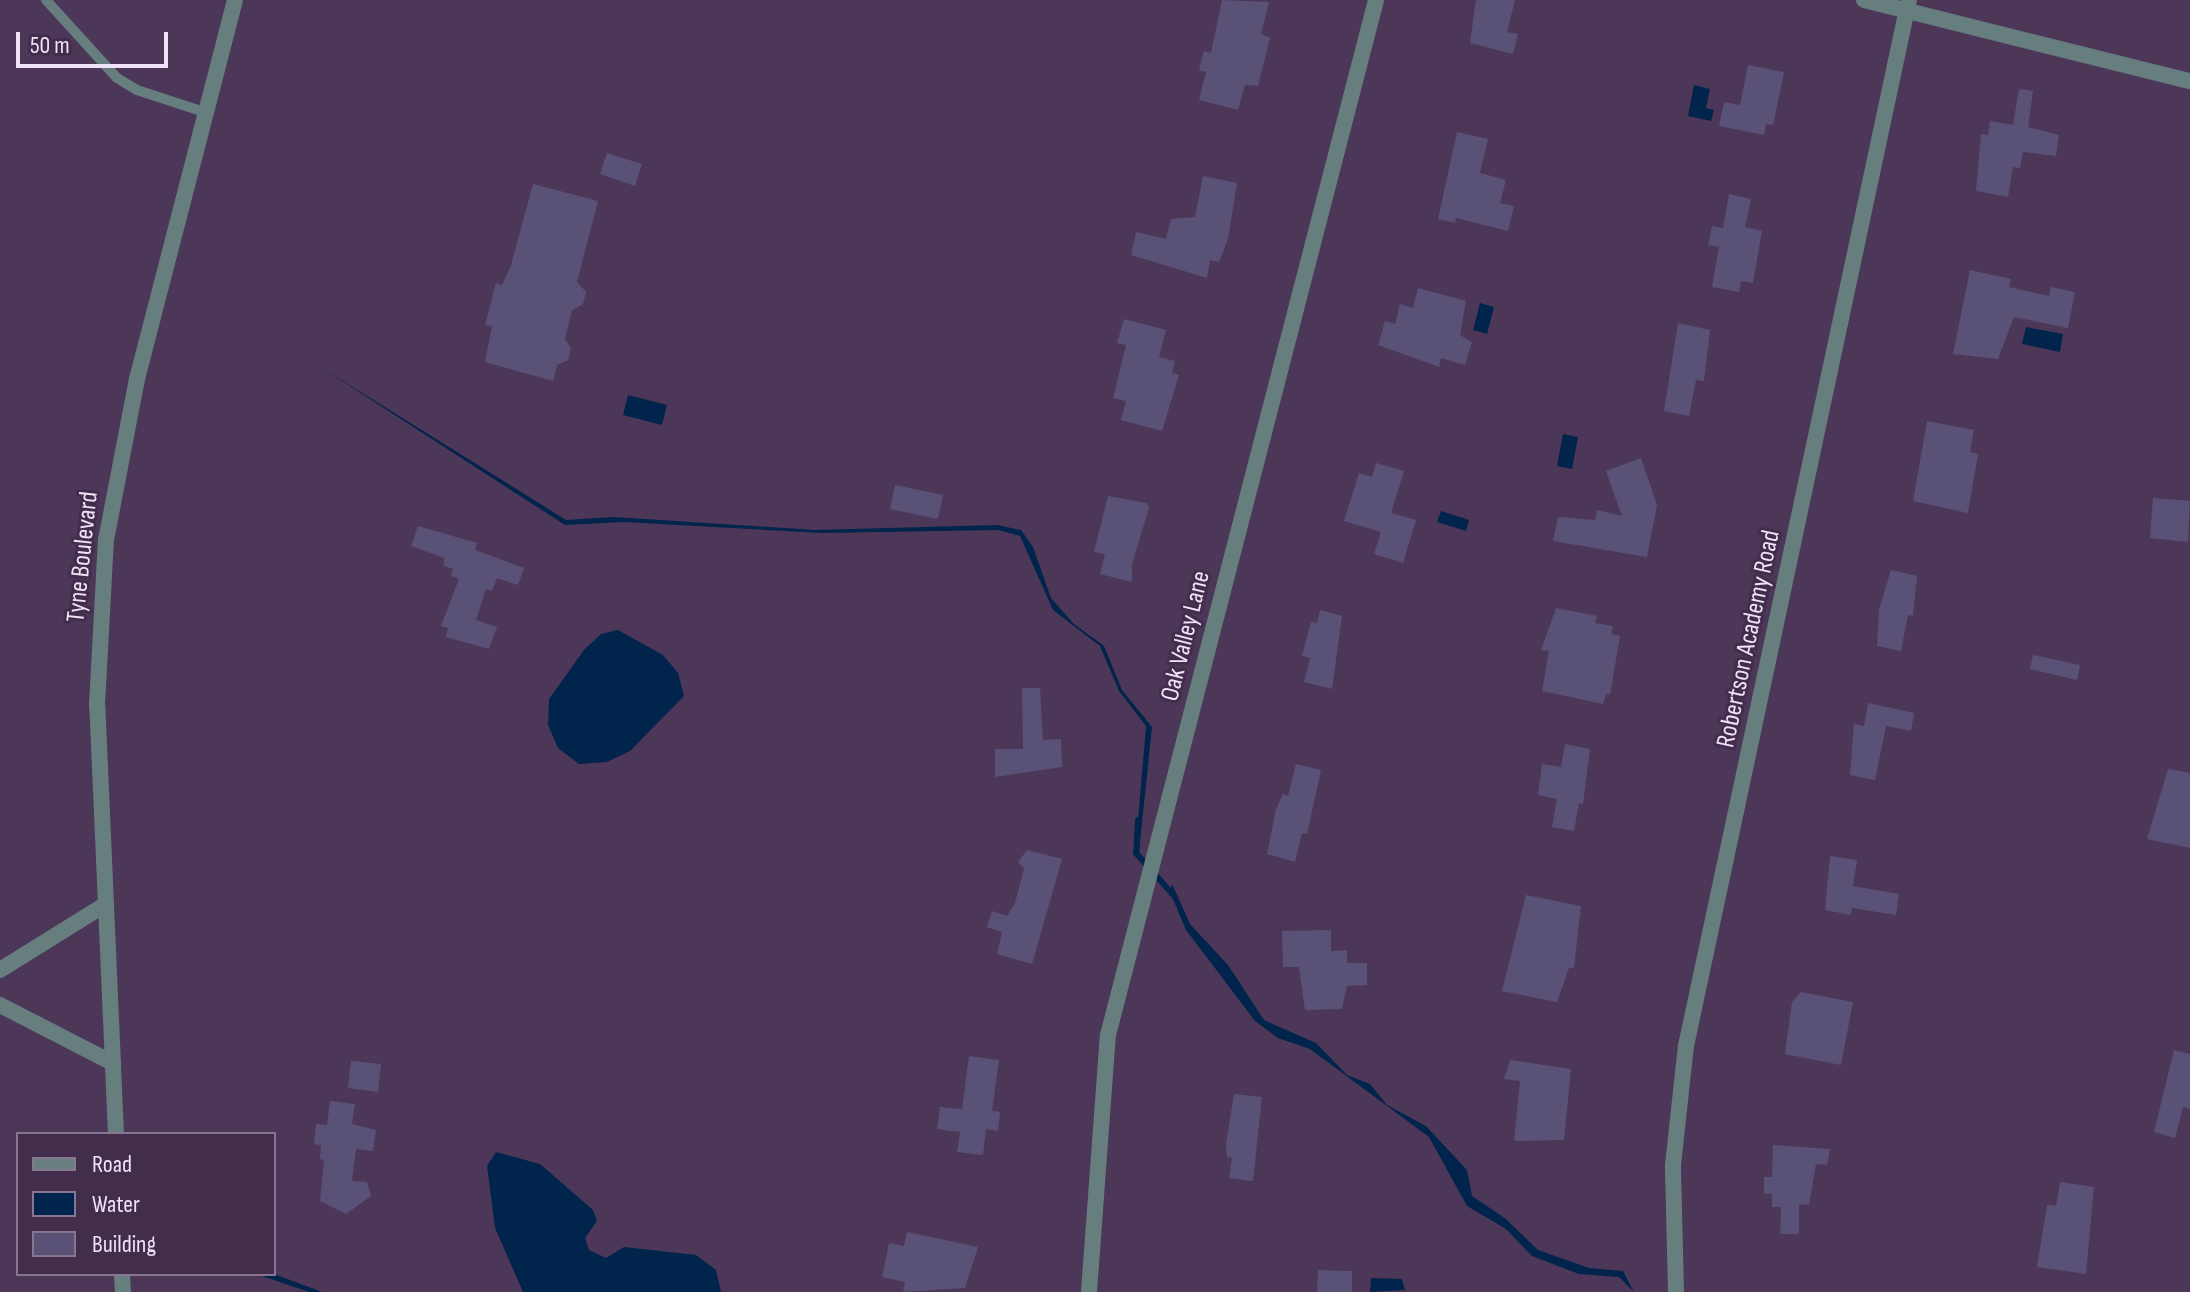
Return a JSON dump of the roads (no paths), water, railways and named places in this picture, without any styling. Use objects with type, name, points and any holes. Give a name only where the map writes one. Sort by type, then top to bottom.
[{"type":"street","name":"Tyne Boulevard","points":[[116,1132],[97,705],[106,540],[137,379],[235,0]]},
{"type":"street","name":"Oak Valley Lane","points":[[1089,1292],[1108,1035],[1376,0]]},
{"type":"street","points":[[1864,0],[1907,6],[2190,81]]},
{"type":"street","name":"Robertson Academy Road","points":[[1676,1292],[1674,1153],[1686,1046],[1907,6]]},
{"type":"street","points":[[0,970],[106,904]]},
{"type":"street","points":[[0,1005],[113,1063]]},
{"type":"lane","points":[[46,0],[117,78],[137,90],[207,113]]},
{"type":"water","points":[[1694,85],[1710,89],[1706,108],[1714,110],[1711,121],[1688,116]]},
{"type":"water","points":[[1480,303],[1494,307],[1487,334],[1473,330]]},
{"type":"water","points":[[2026,327],[2063,334],[2060,352],[2022,344]]},
{"type":"water","points":[[322,368],[566,520],[614,517],[815,530],[997,525],[1021,530],[1033,547],[1051,598],[1074,624],[1104,646],[1122,690],[1152,727],[1139,852],[1135,856],[1146,726],[1119,691],[1100,646],[1053,610],[1020,536],[999,530],[822,533],[624,522],[565,525]]},
{"type":"water","points":[[628,395],[667,405],[662,425],[623,415]]},
{"type":"water","points":[[1563,434],[1578,437],[1572,469],[1557,466]]},
{"type":"water","points":[[1441,511],[1469,520],[1466,531],[1437,522]]},
{"type":"water","points":[[618,630],[663,655],[678,673],[684,696],[630,751],[607,762],[579,764],[558,748],[548,725],[549,699],[584,650],[601,634]]},
{"type":"water","points":[[1172,884],[1190,924],[1228,965],[1264,1020],[1316,1043],[1347,1075],[1370,1084],[1387,1105],[1426,1126],[1467,1170],[1472,1196],[1506,1219],[1538,1250],[1589,1268],[1623,1271],[1634,1292],[1619,1277],[1579,1274],[1532,1256],[1506,1229],[1467,1206],[1429,1137],[1310,1049],[1278,1038],[1255,1021],[1186,930],[1170,892]]},
{"type":"water","points":[[496,1152],[540,1164],[593,1210],[597,1221],[585,1238],[589,1250],[606,1258],[624,1247],[696,1255],[716,1270],[721,1292],[523,1292],[495,1228],[487,1166]]},
{"type":"water","points":[[276,1275],[322,1292],[309,1292],[262,1276]]},
{"type":"water","points":[[1371,1278],[1402,1279],[1405,1290],[1370,1292]]},
{"type":"waterway","points":[[1138,820],[1136,853],[1175,897]]}]
